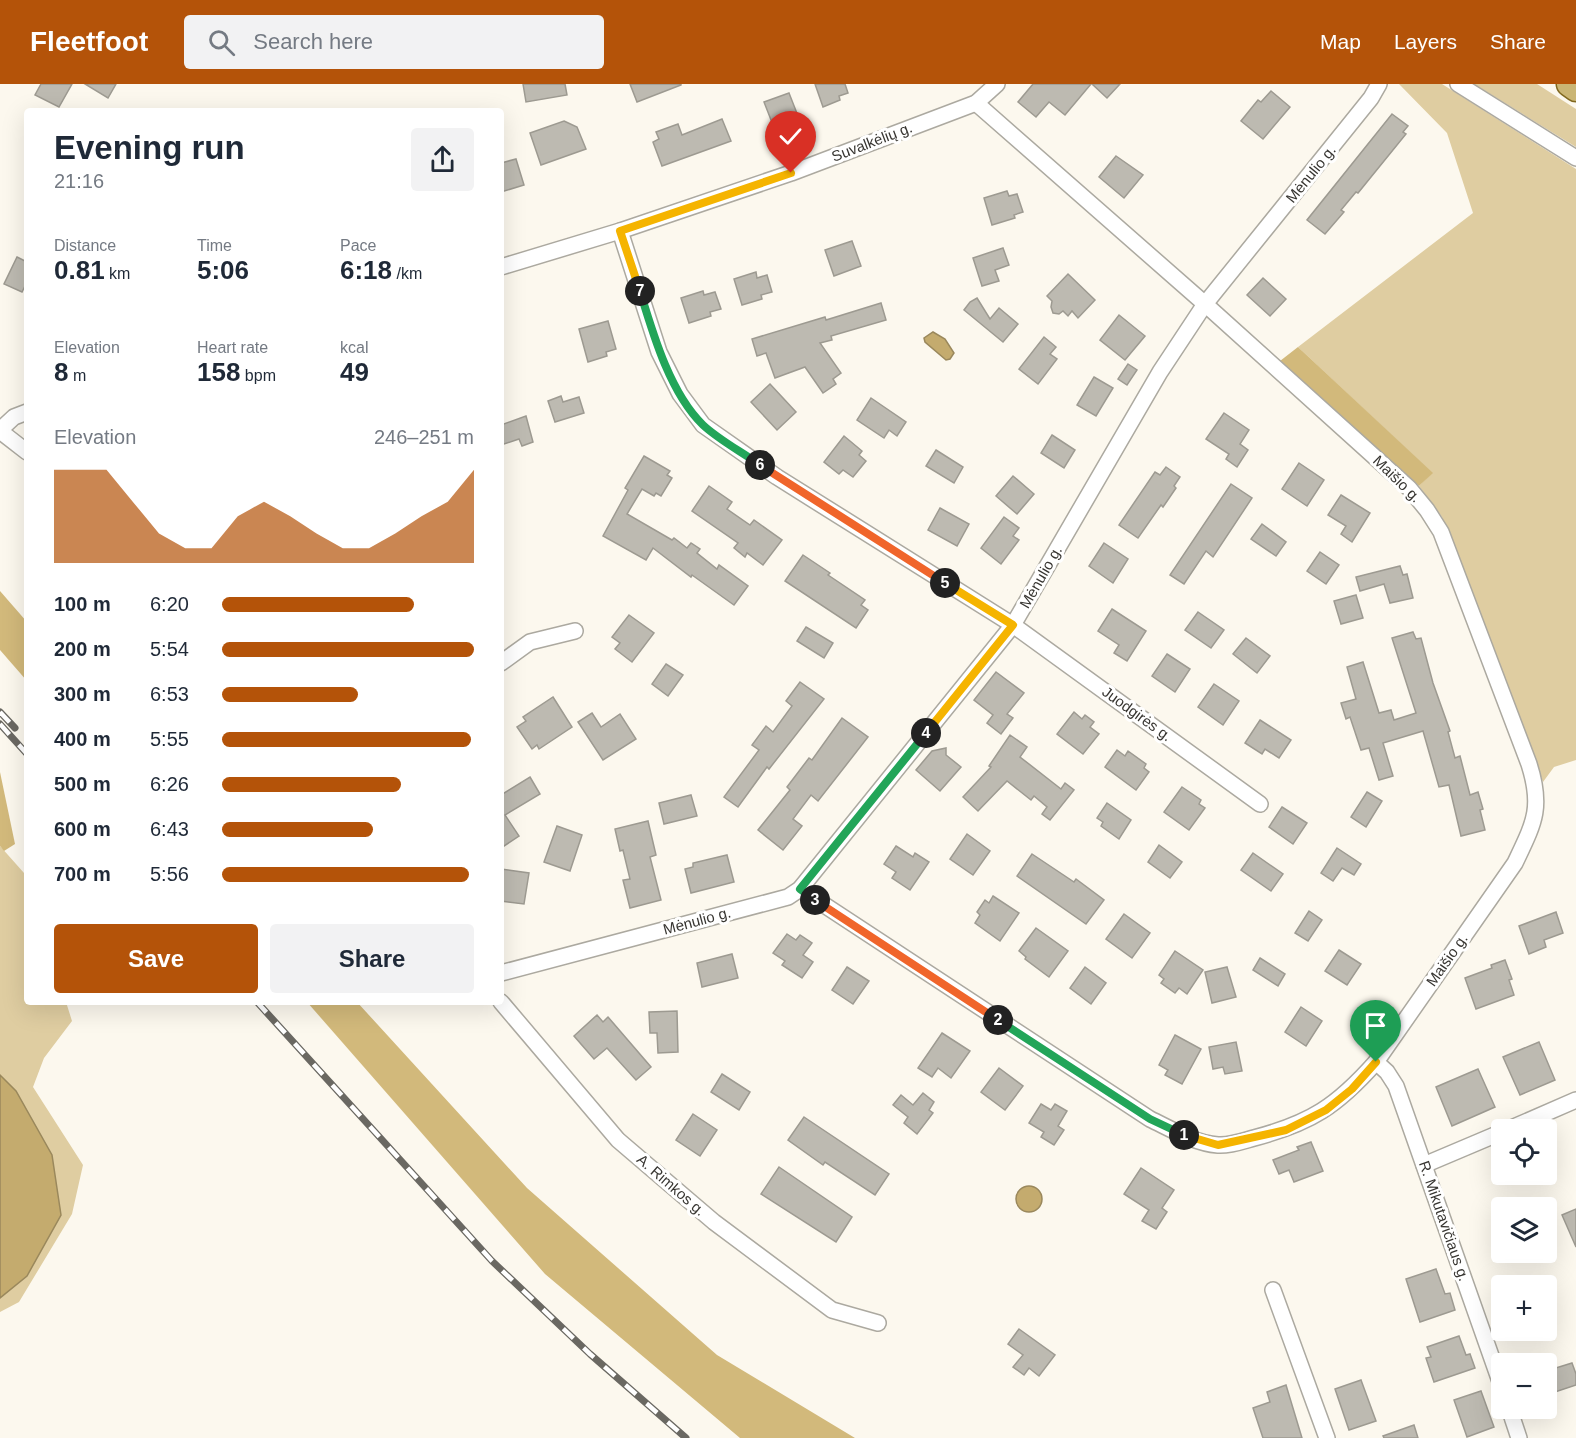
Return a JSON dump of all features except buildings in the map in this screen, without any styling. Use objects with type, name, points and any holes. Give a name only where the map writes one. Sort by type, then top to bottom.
[{"type":"main road","points":[[1569,84],[1576,89]]},
{"type":"street","name":"Suvalkėlių g.","points":[[504,266],[620,231],[791,173],[976,103],[997,84]]},
{"type":"street","name":"Mėnulio g.","points":[[504,972],[788,897],[800,889],[1013,625],[1160,372],[1205,304],[1364,107],[1379,84]]},
{"type":"street","points":[[1458,84],[1576,158]]},
{"type":"street","name":"Maišio g.","points":[[800,889],[1140,1112],[1181,1135],[1218,1145],[1286,1130],[1326,1110],[1352,1089],[1376,1062],[1515,863],[1532,827],[1536,812],[1535,783],[1441,532],[1427,510],[1409,488],[1205,304],[976,103]]},
{"type":"street","name":"Juodgirės g.","points":[[620,231],[659,352],[680,394],[703,425],[777,477],[1013,625],[1260,804]]},
{"type":"street","points":[[24,413],[14,417],[0,430],[24,450]]},
{"type":"street","points":[[504,661],[530,642],[575,631]]},
{"type":"street","name":"A. Rimkos g.","points":[[504,1005],[618,1140],[705,1214],[832,1310],[878,1323]]},
{"type":"street","name":"R. Mikutavičiaus g.","points":[[1376,1062],[1387,1072],[1396,1086],[1491,1356]]},
{"type":"street","points":[[1532,1119],[1576,1100]]},
{"type":"street","points":[[1424,1165],[1491,1137]]},
{"type":"street","points":[[1273,1290],[1327,1438]]},
{"type":"street","points":[[1513,1419],[1520,1438]]},
{"type":"shaded area","points":[[1399,84],[1442,84],[1576,169],[1576,760],[1554,767],[1543,782],[1442,517],[1419,486],[1432,473],[1298,347],[1473,213],[1447,133]]},
{"type":"shaded area","points":[[1474,84],[1537,84],[1576,109],[1576,147]]},
{"type":"shaded area","points":[[933,332],[945,339],[954,353],[950,359],[946,360],[925,342],[924,338]]},
{"type":"shaded area","points":[[1298,347],[1433,473],[1419,486],[1280,361]]},
{"type":"shaded area","points":[[0,591],[24,619],[24,678],[0,650]]},
{"type":"shaded area","points":[[0,772],[15,844],[4,851],[0,846]]},
{"type":"shaded area","points":[[0,846],[24,873],[24,1005],[67,1005],[72,1021],[44,1058],[33,1087],[83,1165],[72,1214],[19,1302],[0,1312],[0,1298],[27,1276],[16,1091],[0,1075]]},
{"type":"shaded area","points":[[310,1005],[360,1005],[527,1188],[717,1355],[855,1438],[740,1438],[545,1274]]},
{"type":"shaded area","points":[[0,1075],[16,1091],[52,1155],[61,1215],[27,1276],[0,1298]]},
{"type":"shaded area","points":[[1029,1186],[1038,1190],[1042,1199],[1038,1208],[1029,1212],[1020,1208],[1016,1199],[1020,1190]]},
{"type":"railway","points":[[0,712],[15,728]]},
{"type":"railway","points":[[0,724],[24,751]]},
{"type":"railway","points":[[260,1005],[492,1261],[590,1354],[686,1438]]},
{"type":"route","points":[[791,173],[620,231],[659,352],[680,394],[703,425],[777,477],[1013,625],[800,889],[1150,1119],[1181,1135],[1218,1145],[1232,1144],[1286,1130],[1326,1110],[1352,1089],[1376,1062]]}]
